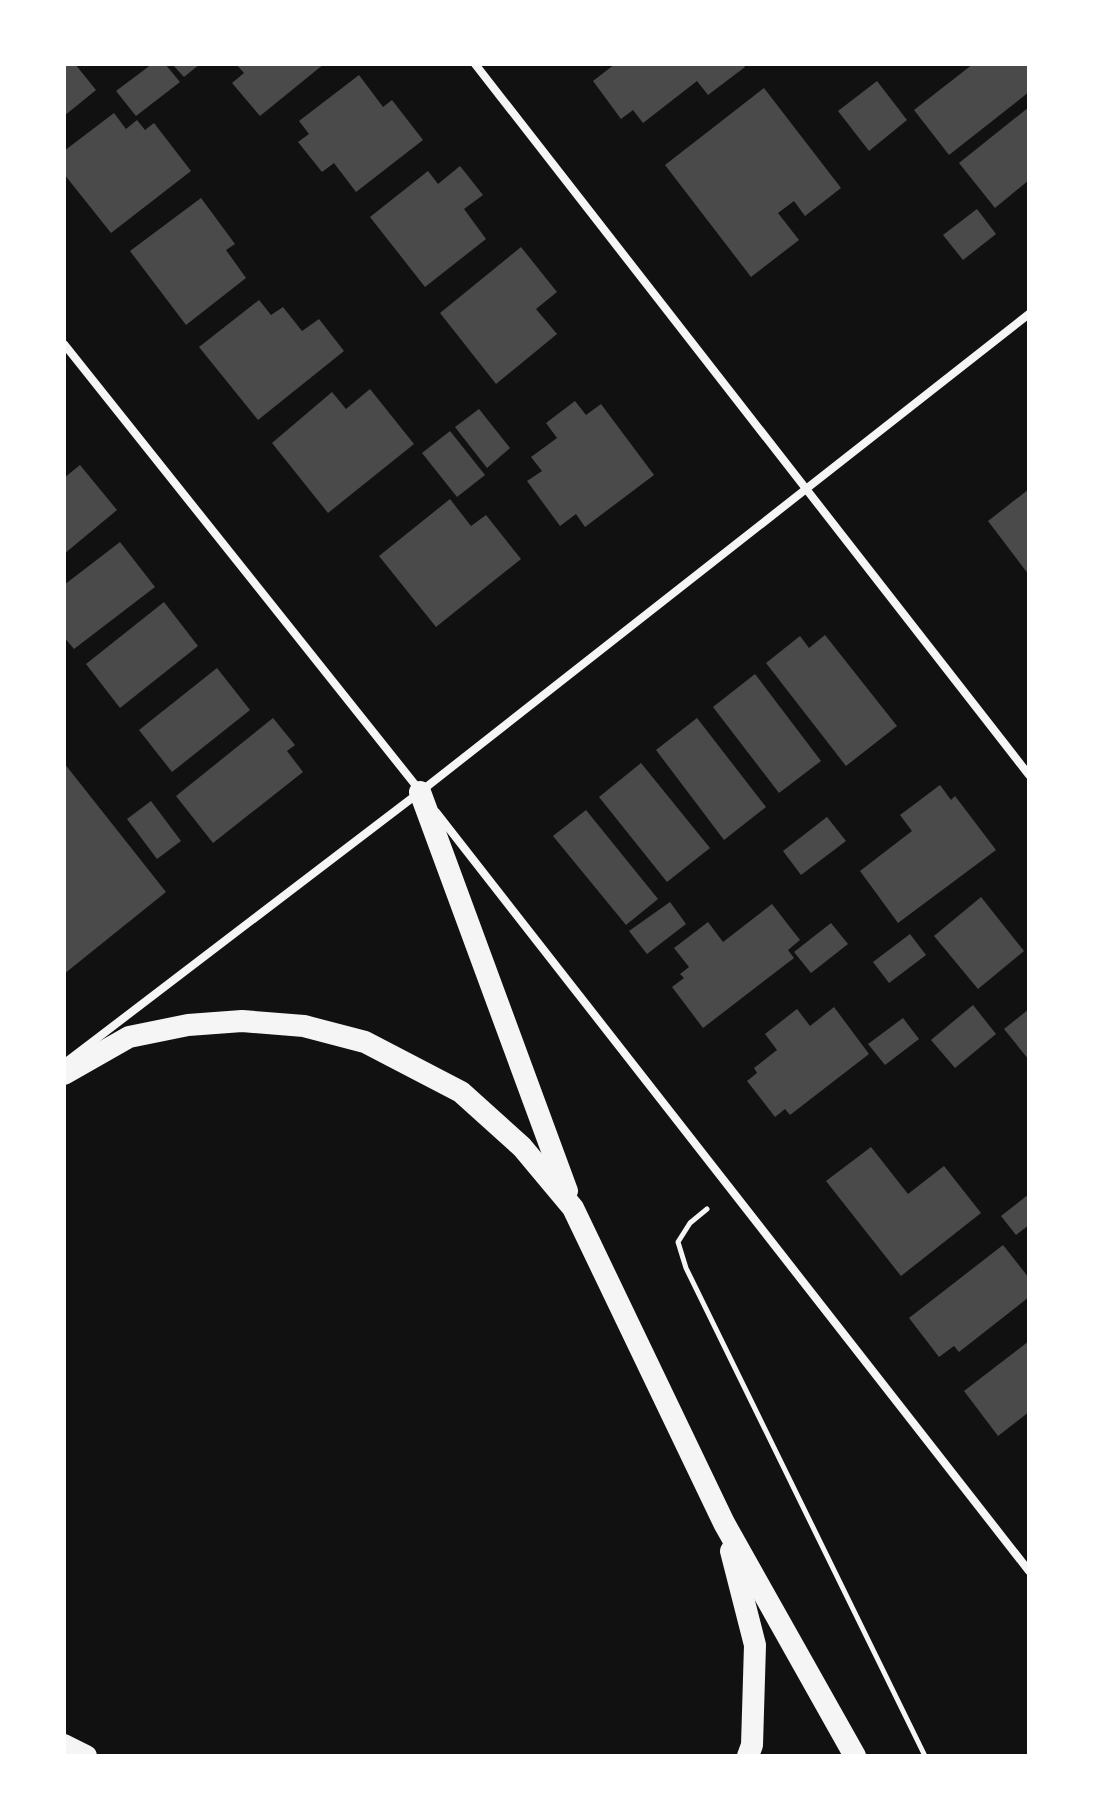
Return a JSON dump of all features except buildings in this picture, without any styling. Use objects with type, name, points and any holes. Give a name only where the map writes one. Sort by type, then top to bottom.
[{"type":"highway","points":[[420,792],[573,1208],[724,1523],[855,1756]]},
{"type":"highway","points":[[64,1074],[129,1037],[188,1025],[242,1021],[304,1026],[365,1042],[461,1092],[522,1147],[573,1208]]},
{"type":"highway","points":[[724,1523],[755,1645],[752,1745],[748,1756]]},
{"type":"highway","points":[[64,1745],[86,1756]]},
{"type":"street","points":[[475,64],[1029,775]]},
{"type":"street","points":[[64,1063],[420,792],[1029,314]]},
{"type":"street","points":[[64,344],[420,792],[1029,1571]]},
{"type":"path","points":[[731,1189],[690,1223],[678,1242],[686,1268],[925,1756]]}]
